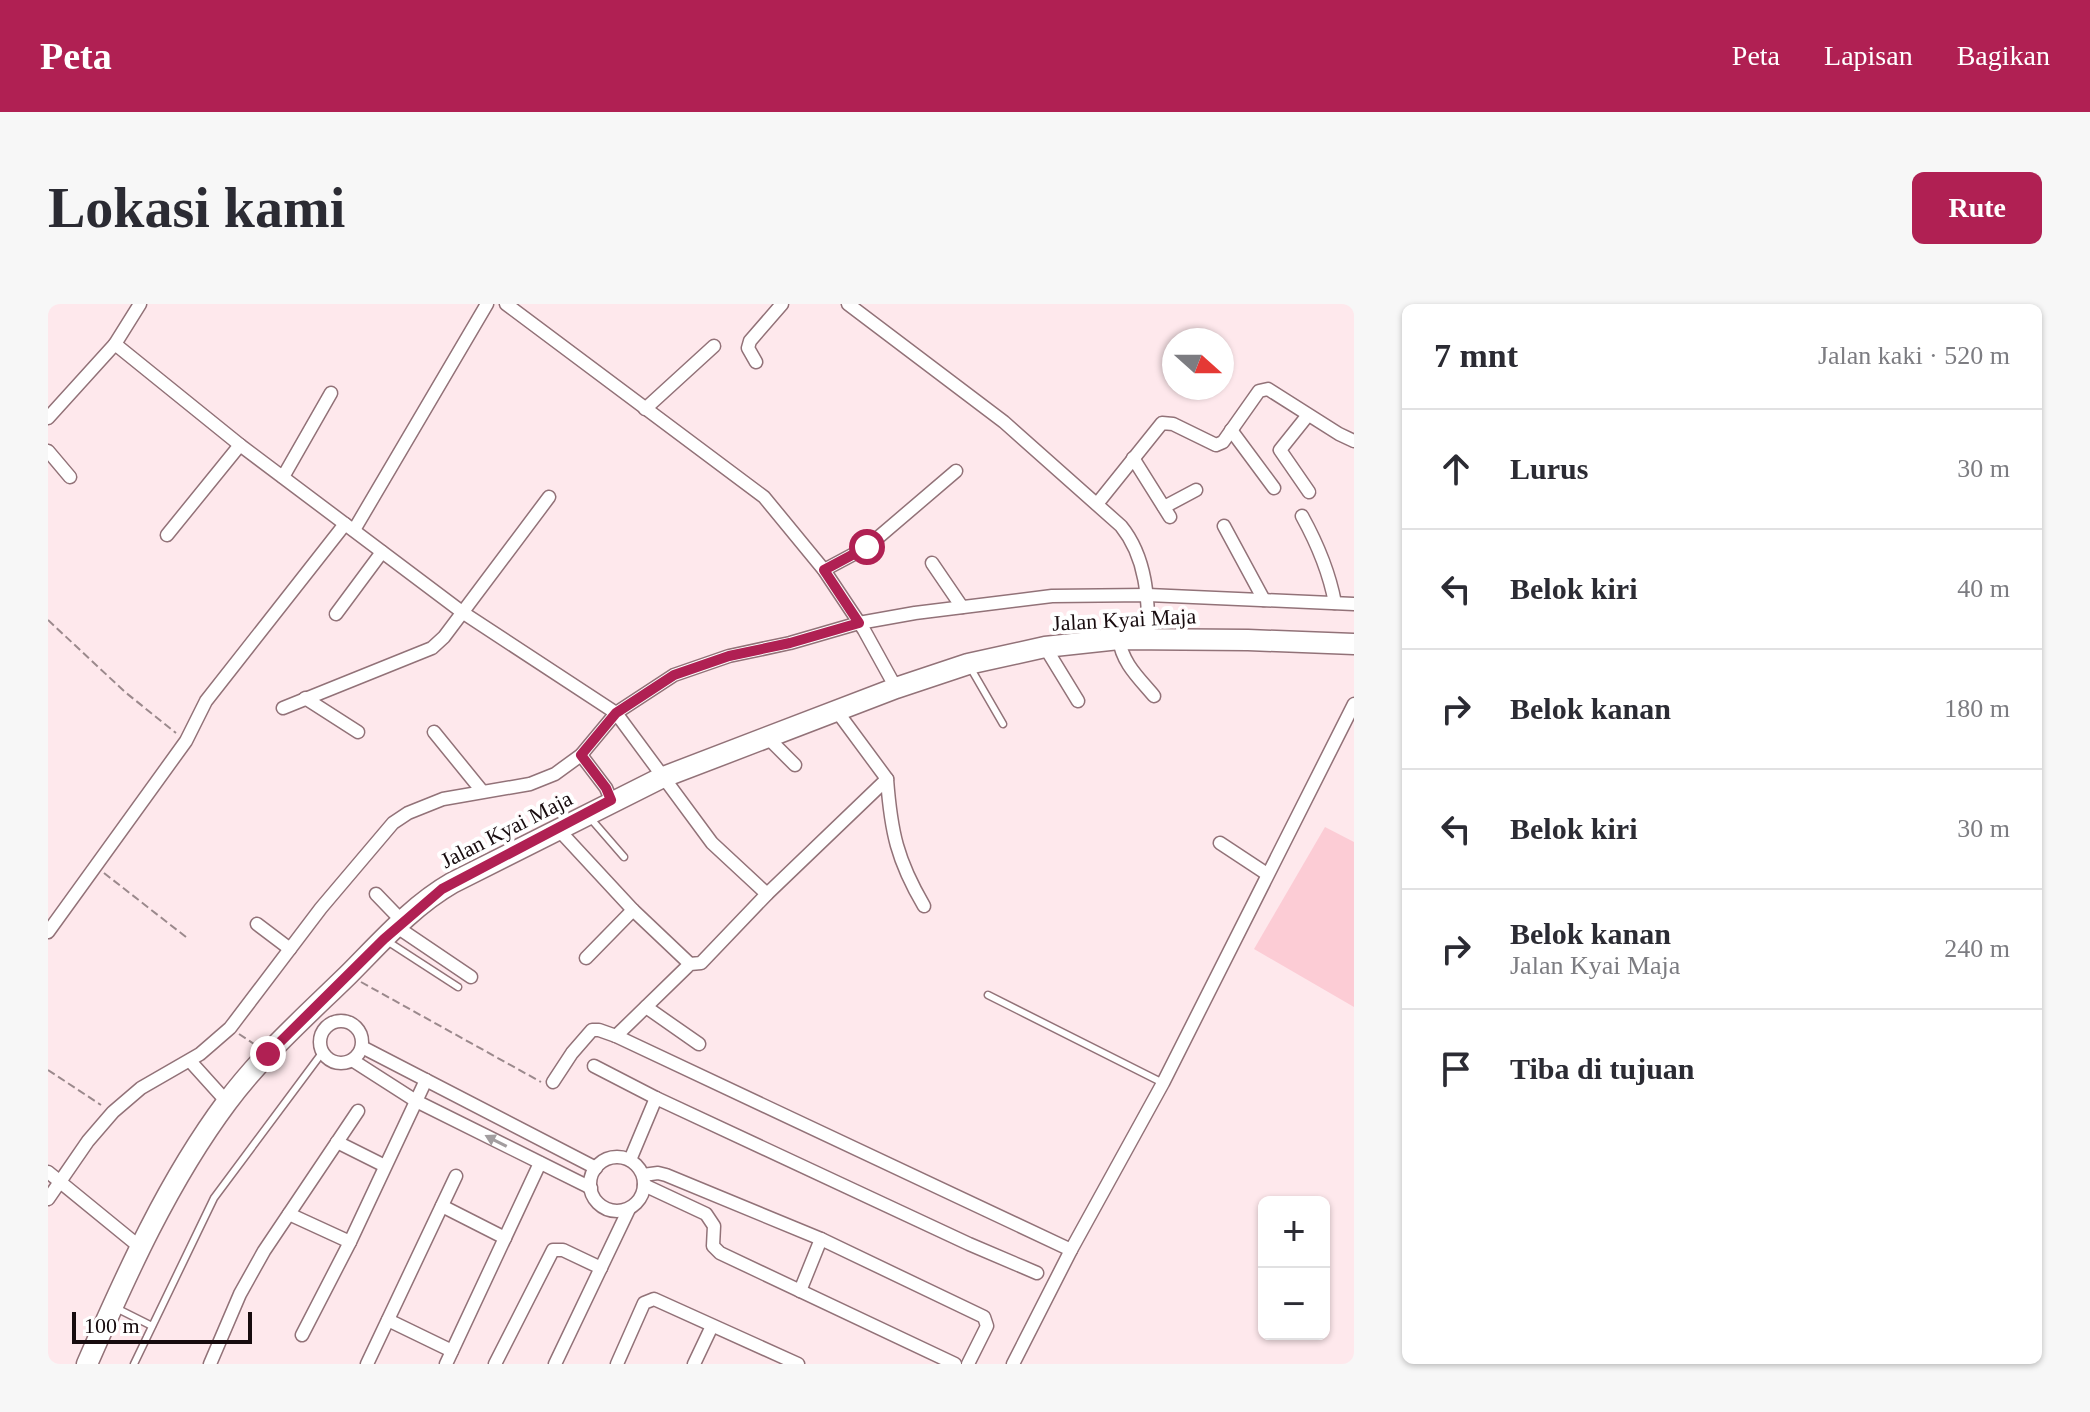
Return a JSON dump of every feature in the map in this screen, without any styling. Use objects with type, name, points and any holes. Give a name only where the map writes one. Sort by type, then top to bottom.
[{"type":"main road","name":"Jalan Kyai Maja","points":[[87,1364],[141,1248],[196,1147],[227,1102],[273,1048],[313,1008],[395,929],[442,889],[611,800],[661,778],[836,710],[968,664],[1045,647],[1119,639],[1354,644]]},
{"type":"street","points":[[48,418],[115,344],[140,304]]},
{"type":"street","points":[[48,932],[186,741],[206,701],[350,527],[487,304]]},
{"type":"street","points":[[506,304],[764,497],[824,570],[864,630],[896,688]]},
{"type":"street","points":[[756,362],[748,348],[750,341],[782,304]]},
{"type":"street","points":[[848,304],[1004,422],[1097,504],[1133,541],[1148,603],[1149,638]]},
{"type":"street","points":[[115,344],[240,445],[462,612],[622,721],[661,778],[712,843],[767,894]]},
{"type":"street","points":[[645,409],[714,346]]},
{"type":"street","points":[[1097,504],[1162,423],[1173,424],[1216,445],[1223,442],[1259,391],[1268,389],[1354,441]]},
{"type":"street","points":[[283,477],[331,393]]},
{"type":"street","points":[[1308,415],[1280,450],[1309,492]]},
{"type":"street","points":[[1231,430],[1274,488]]},
{"type":"street","points":[[167,535],[240,445]]},
{"type":"street","points":[[48,451],[70,477]]},
{"type":"street","points":[[1133,458],[1167,512],[1196,490]]},
{"type":"street","points":[[824,570],[867,547],[956,471]]},
{"type":"street","points":[[283,708],[432,648],[444,637],[549,497]]},
{"type":"street","points":[[1302,516],[1319,547],[1335,603]]},
{"type":"street","points":[[1224,526],[1264,600]]},
{"type":"street","points":[[336,614],[382,552]]},
{"type":"street","points":[[932,563],[962,607]]},
{"type":"street","points":[[48,1199],[66,1186],[113,1112],[141,1088],[196,1069],[321,908],[393,823],[435,801],[540,781],[585,760],[622,721],[674,675],[697,665],[790,643],[864,630],[962,607],[1052,596],[1148,603],[1264,600],[1354,604]]},
{"type":"street","points":[[1119,639],[1120,651],[1127,664],[1154,696]]},
{"type":"street","points":[[1045,647],[1078,701]]},
{"type":"street","points":[[305,698],[358,732]]},
{"type":"street","points":[[1013,1364],[1071,1250],[1163,1083],[1354,704]]},
{"type":"street","points":[[836,710],[887,779],[890,820],[903,870],[924,906]]},
{"type":"street","points":[[434,732],[482,791]]},
{"type":"street","points":[[766,736],[795,765]]},
{"type":"street","points":[[585,760],[611,800]]},
{"type":"street","points":[[616,1036],[690,964],[701,963],[767,894],[887,779]]},
{"type":"street","points":[[557,828],[633,910],[690,964]]},
{"type":"street","points":[[1220,843],[1267,874]]},
{"type":"street","points":[[376,894],[395,929],[471,977]]},
{"type":"street","points":[[586,958],[633,910]]},
{"type":"street","points":[[257,924],[290,949]]},
{"type":"street","points":[[646,1007],[699,1044]]},
{"type":"street","points":[[313,1008],[324,1029]]},
{"type":"street","points":[[346,1021],[359,1031],[362,1047],[352,1060],[336,1063],[322,1053],[319,1041],[324,1029],[331,1023],[346,1021]]},
{"type":"street","points":[[553,1082],[592,1030],[599,1030],[1071,1250]]},
{"type":"street","points":[[362,1047],[596,1168]]},
{"type":"street","points":[[352,1060],[416,1101],[591,1188]]},
{"type":"street","points":[[594,1066],[656,1098],[1037,1273]]},
{"type":"street","points":[[196,1069],[227,1102]]},
{"type":"street","points":[[302,1335],[350,1242],[426,1080]]},
{"type":"street","points":[[630,1160],[656,1098]]},
{"type":"street","points":[[210,1364],[240,1294],[264,1251],[358,1111]]},
{"type":"street","points":[[337,1142],[385,1166]]},
{"type":"street","points":[[629,1209],[605,1209],[594,1198],[591,1177],[596,1168],[611,1158],[630,1160],[644,1180],[706,1214],[714,1226],[713,1246],[716,1250],[955,1364]]},
{"type":"street","points":[[446,1364],[540,1163]]},
{"type":"street","points":[[48,1172],[141,1248]]},
{"type":"street","points":[[555,1364],[629,1209],[643,1195],[644,1180],[653,1172],[821,1239],[984,1317],[987,1326],[968,1364]]},
{"type":"street","points":[[367,1364],[456,1176]]},
{"type":"street","points":[[442,1206],[505,1238]]},
{"type":"street","points":[[289,1214],[350,1242]]},
{"type":"street","points":[[800,1291],[821,1239]]},
{"type":"street","points":[[495,1364],[553,1250],[563,1250],[601,1268]]},
{"type":"street","points":[[617,1364],[644,1303],[654,1299],[798,1364]]},
{"type":"street","points":[[388,1320],[452,1351]]},
{"type":"street","points":[[694,1364],[712,1326]]},
{"type":"lane","points":[[968,664],[1003,724]]},
{"type":"lane","points":[[587,814],[624,857]]},
{"type":"lane","points":[[395,929],[458,987]]},
{"type":"lane","points":[[988,995],[1163,1083]]},
{"type":"lane","points":[[134,1364],[214,1198],[322,1053]]},
{"type":"lane","points":[[114,1307],[152,1326]]},
{"type":"path","points":[[48,620],[125,692],[186,741]]},
{"type":"path","points":[[96,867],[186,937]]},
{"type":"path","points":[[348,975],[546,1085],[553,1082]]},
{"type":"path","points":[[48,1070],[113,1112]]},
{"type":"shaded area","points":[[1325,827],[1354,842],[1354,1007],[1254,949]]},
{"type":"route","points":[[268,1054],[384,939],[442,889],[611,800],[606,788],[581,755],[616,713],[658,684],[697,665],[859,623],[824,570],[867,547]]}]
